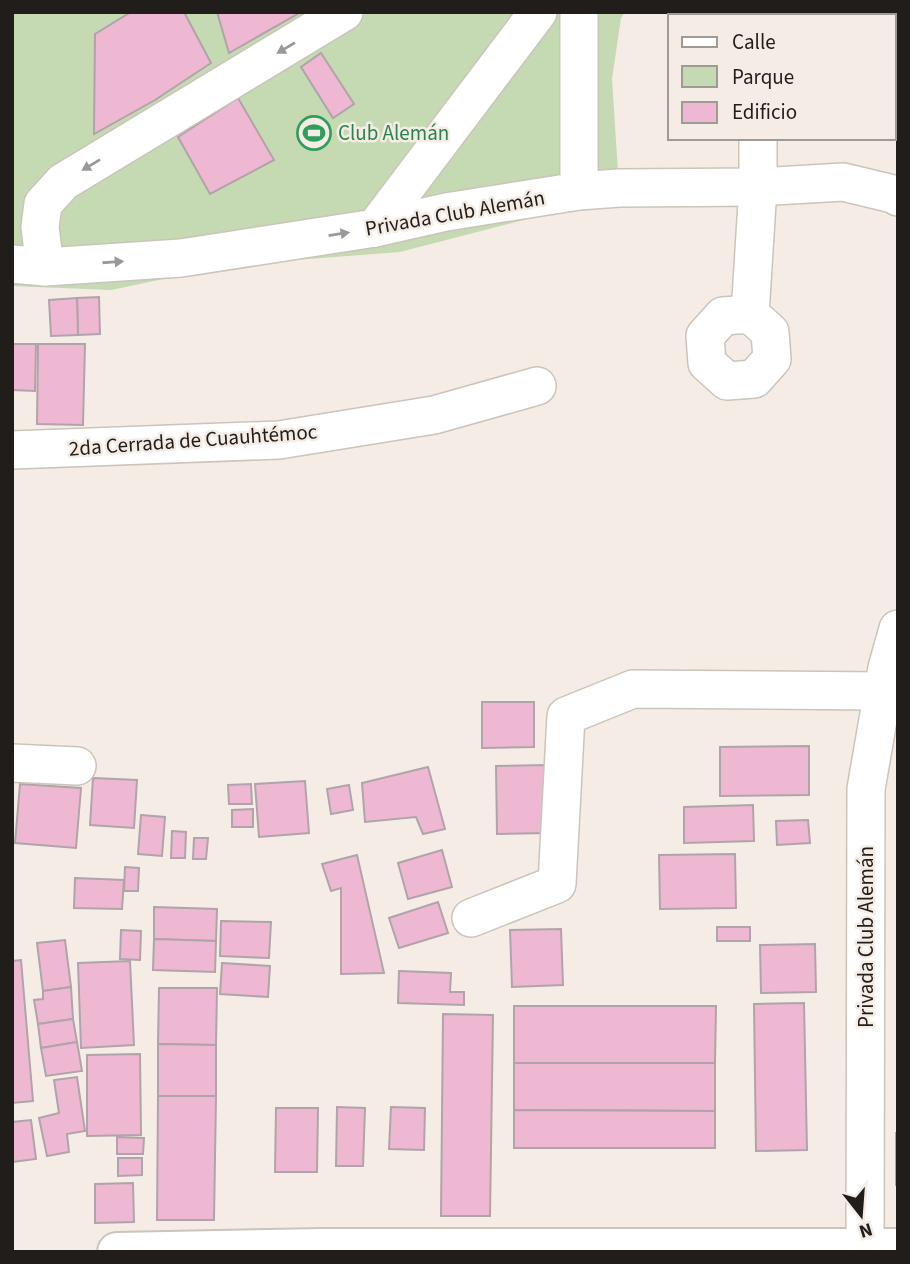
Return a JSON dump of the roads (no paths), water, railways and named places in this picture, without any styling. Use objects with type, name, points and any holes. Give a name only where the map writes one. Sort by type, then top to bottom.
[{"type":"street","points":[[29,266],[40,227],[43,204],[63,182],[344,12]]},
{"type":"street","points":[[375,228],[538,12]]},
{"type":"street","points":[[579,12],[579,191]]},
{"type":"street","points":[[750,314],[758,187],[758,140]]},
{"type":"street","name":"Privada Club Alemán","points":[[29,266],[181,258],[375,228],[446,212],[579,191],[619,188],[758,187],[843,182],[898,197]]},
{"type":"street","name":"2da Cerrada de Cuauhtémoc","points":[[12,450],[279,439],[434,415],[537,386]]},
{"type":"street","name":"Privada Club Alemán","points":[[881,1248],[866,789],[890,688],[887,668],[898,629]]},
{"type":"street","points":[[471,918],[557,884],[566,716],[633,689],[890,688]]},
{"type":"street","points":[[12,763],[77,766]]},
{"type":"street","points":[[117,1252],[321,1248],[881,1248]]},
{"type":"place","name":"Club Alemán","points":[[314,133]]}]
